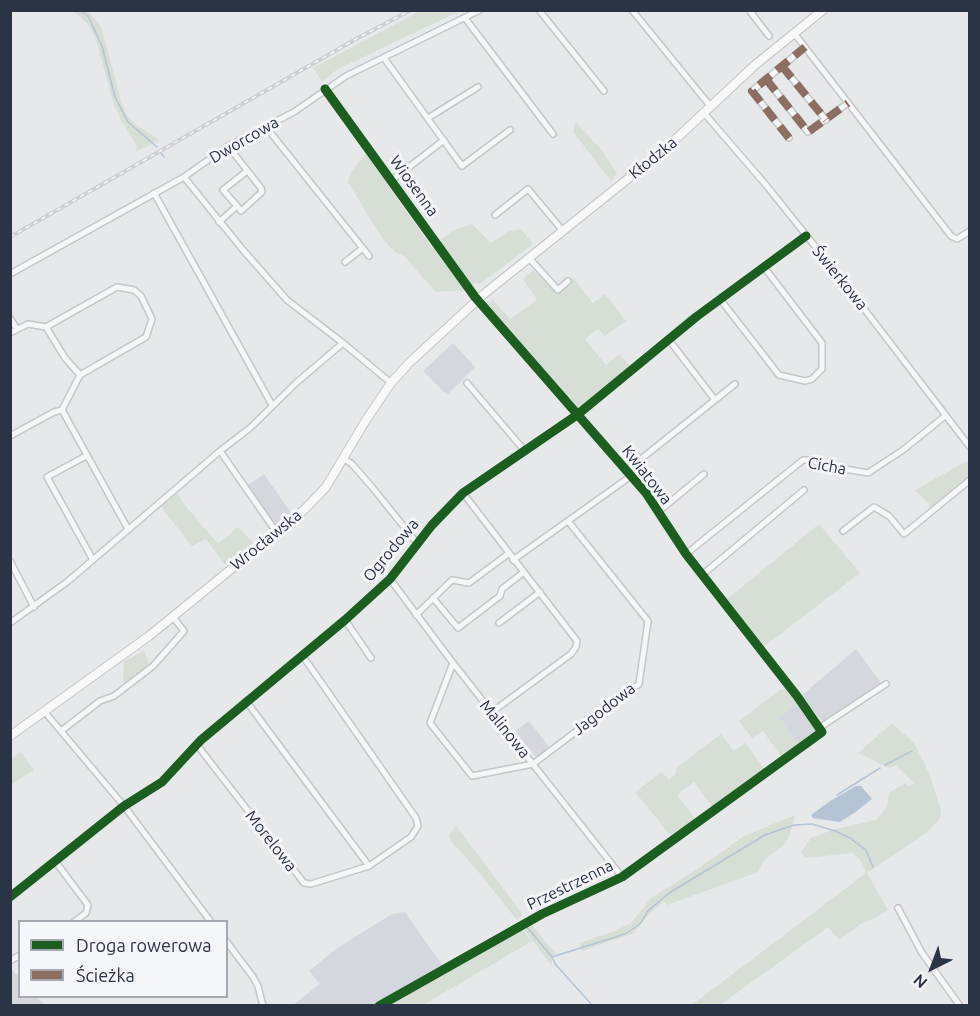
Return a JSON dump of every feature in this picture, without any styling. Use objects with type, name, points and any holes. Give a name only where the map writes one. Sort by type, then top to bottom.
[{"type":"main road","name":"Kłodzka","points":[[477,300],[664,150],[754,65],[823,10]]},
{"type":"main road","name":"Wrocławska","points":[[10,736],[173,617],[315,500],[326,487],[391,383],[414,358],[477,300]]},
{"type":"street","name":"Dworcowa","points":[[10,274],[184,177],[228,146],[294,111],[346,76],[480,10]]},
{"type":"street","points":[[539,10],[604,92]]},
{"type":"street","points":[[749,10],[769,36]]},
{"type":"street","name":"Świerkowa","points":[[635,11],[707,110],[894,346],[969,447]]},
{"type":"street","points":[[465,18],[554,134]]},
{"type":"street","points":[[794,33],[951,236],[957,239],[969,231]]},
{"type":"street","points":[[789,138],[752,91],[805,47]]},
{"type":"street","points":[[384,58],[462,166],[510,130]]},
{"type":"street","points":[[782,66],[826,120]]},
{"type":"street","points":[[766,79],[808,132],[848,103]]},
{"type":"street","points":[[428,118],[478,87]]},
{"type":"street","name":"Wiosenna","points":[[326,89],[477,300]]},
{"type":"street","points":[[266,127],[369,256]]},
{"type":"street","name":"Wiosenna","points":[[391,181],[444,141]]},
{"type":"street","points":[[228,146],[261,188],[262,192],[241,211],[223,190],[247,171]]},
{"type":"street","points":[[184,177],[286,300],[391,383]]},
{"type":"street","points":[[495,215],[528,189],[563,231]]},
{"type":"street","points":[[154,193],[272,405]]},
{"type":"street","points":[[219,222],[237,206]]},
{"type":"street","name":"Ogrodowa","points":[[10,897],[124,806],[162,782],[197,745],[246,701],[345,620],[390,579],[417,543],[463,493],[577,415],[720,299],[806,236]]},
{"type":"street","points":[[345,262],[363,248]]},
{"type":"street","points":[[529,258],[558,290],[568,281]]},
{"type":"street","points":[[720,299],[779,375],[806,381],[812,379],[822,369],[822,343],[764,267]]},
{"type":"street","points":[[10,333],[28,324],[46,327],[117,287],[134,290],[141,296],[152,319],[146,337],[80,375],[62,410],[10,436]]},
{"type":"street","name":"Kwiatowa","points":[[477,300],[629,474],[686,554],[782,676],[821,730]]},
{"type":"street","points":[[10,318],[18,329]]},
{"type":"street","points":[[46,327],[65,358],[80,375]]},
{"type":"street","points":[[669,340],[715,400]]},
{"type":"street","points":[[10,623],[93,560],[250,428],[272,405],[343,343]]},
{"type":"street","points":[[467,383],[524,450]]},
{"type":"street","points":[[513,560],[629,474],[735,384]]},
{"type":"street","points":[[62,410],[128,529]]},
{"type":"street","name":"Cicha","points":[[686,554],[803,460],[868,473],[903,450],[945,416]]},
{"type":"street","points":[[220,451],[277,533]]},
{"type":"street","points":[[86,456],[47,477],[93,560]]},
{"type":"street","points":[[344,459],[361,474],[417,543]]},
{"type":"street","points":[[658,512],[704,474]]},
{"type":"street","points":[[843,531],[874,507],[889,516],[904,534],[969,480]]},
{"type":"street","points":[[702,575],[804,490]]},
{"type":"street","points":[[463,493],[577,641],[571,654],[492,712]]},
{"type":"street","name":"Jagodowa","points":[[533,764],[639,684],[648,621],[568,521]]},
{"type":"street","points":[[416,615],[452,580],[469,583],[508,554]]},
{"type":"street","points":[[10,561],[34,607]]},
{"type":"street","points":[[434,598],[458,628],[500,596],[502,589],[524,572]]},
{"type":"street","name":"Malinowa","points":[[390,579],[453,663],[622,877]]},
{"type":"street","points":[[499,623],[540,592]]},
{"type":"street","points":[[61,731],[153,666],[184,631],[173,617]]},
{"type":"street","points":[[345,620],[371,658]]},
{"type":"street","name":"Morelowa","points":[[197,745],[304,883],[311,884],[369,866],[414,833],[418,826],[416,819],[302,655]]},
{"type":"street","points":[[453,663],[430,723],[472,776],[533,764]]},
{"type":"street","name":"Przestrzenna","points":[[379,1005],[542,914],[622,877],[886,684]]},
{"type":"street","points":[[246,701],[369,866]]},
{"type":"street","points":[[44,711],[124,806],[211,920]]},
{"type":"street","points":[[55,861],[88,905],[86,913],[76,920]]},
{"type":"street","points":[[898,908],[922,953],[960,1005]]},
{"type":"street","points":[[228,944],[258,986],[263,1005]]},
{"type":"shaded area","points":[[73,11],[88,11],[95,19],[102,30],[122,104],[128,117],[160,140],[135,152],[137,146],[114,105],[96,39],[88,24]]},
{"type":"shaded area","points":[[420,11],[460,11],[338,69],[322,81],[313,68]]},
{"type":"shaded area","points":[[577,123],[604,153],[617,174],[611,181],[574,133],[574,124]]},
{"type":"shaded area","points":[[366,154],[432,248],[452,231],[472,224],[491,243],[507,232],[521,229],[533,244],[480,284],[476,282],[466,290],[436,292],[402,254],[396,253],[382,238],[348,182],[351,172]]},
{"type":"shaded area","points":[[533,270],[556,292],[573,278],[593,303],[605,294],[626,321],[605,336],[598,329],[585,339],[606,365],[619,354],[630,366],[579,413],[487,306],[493,300],[510,319],[537,300],[523,279]]},
{"type":"shaded area","points":[[453,343],[475,367],[447,395],[423,371]]},
{"type":"shaded area","points":[[969,460],[969,477],[929,511],[929,504],[915,490]]},
{"type":"shaded area","points":[[264,474],[291,513],[277,524],[274,524],[248,485]]},
{"type":"shaded area","points":[[177,493],[218,544],[238,527],[253,543],[225,565],[206,539],[192,546],[161,507]]},
{"type":"shaded area","points":[[819,524],[860,573],[762,648],[726,600]]},
{"type":"shaded area","points":[[856,649],[882,684],[823,722],[801,696]]},
{"type":"shaded area","points":[[144,651],[148,662],[146,677],[129,688],[123,683],[124,661]]},
{"type":"shaded area","points":[[781,689],[786,689],[797,704],[779,718],[799,745],[782,758],[763,731],[752,738],[739,721]]},
{"type":"shaded area","points":[[797,704],[817,729],[816,733],[799,745],[779,718]]},
{"type":"shaded area","points":[[529,721],[550,748],[538,757],[515,731]]},
{"type":"shaded area","points":[[892,723],[914,743],[929,773],[941,810],[940,818],[927,832],[867,873],[888,910],[862,923],[839,940],[828,927],[720,1005],[692,1005],[866,873],[862,862],[853,853],[805,858],[801,852],[811,838],[832,830],[876,820],[886,808],[890,792],[905,783],[909,786],[914,783],[896,766],[889,768],[858,753]]},
{"type":"shaded area","points":[[721,734],[734,751],[745,743],[765,770],[713,808],[694,782],[677,795],[696,820],[672,837],[635,792],[662,772],[669,780],[676,774],[676,768]]},
{"type":"shaded area","points":[[21,752],[34,770],[11,785],[11,759]]},
{"type":"shaded area","points":[[795,815],[785,844],[764,860],[758,872],[667,905],[664,901],[647,916],[634,933],[582,951],[580,943],[631,923],[651,898],[744,836]]},
{"type":"shaded area","points":[[456,826],[521,912],[522,915],[517,920],[450,840],[449,835]]},
{"type":"shaded area","points":[[405,912],[442,965],[372,1005],[293,1005],[320,984],[309,971],[336,949],[392,914]]},
{"type":"shaded area","points":[[531,924],[555,953],[551,965],[523,928]]},
{"type":"shaded area","points":[[521,928],[532,941],[423,1005],[387,1006]]},
{"type":"shaded area","points":[[11,971],[18,976],[18,998],[38,998],[45,1005],[11,1005]]},
{"type":"water","points":[[856,786],[861,786],[872,799],[840,822],[813,818],[811,815]]},
{"type":"waterway","points":[[79,10],[88,16],[102,46],[115,97],[128,122],[157,147]]},
{"type":"waterway","points":[[161,153],[164,157]]},
{"type":"waterway","points":[[885,765],[912,751]]},
{"type":"waterway","points":[[837,795],[880,768]]},
{"type":"waterway","points":[[526,926],[552,957],[625,934],[640,924],[648,911],[669,893],[765,835],[794,825],[812,824],[850,838],[866,850],[873,867]]},
{"type":"waterway","points":[[553,959],[593,1006]]},
{"type":"railway","points":[[10,237],[356,39],[411,10]]},
{"type":"marked path","points":[[789,138],[752,91],[805,47]]},
{"type":"marked path","points":[[782,66],[826,120]]},
{"type":"marked path","points":[[766,79],[808,132],[848,103]]},
{"type":"cycle path","points":[[325,89],[475,297],[646,493],[686,554],[797,696],[822,732],[622,877],[542,914],[379,1006]]},
{"type":"cycle path","points":[[10,897],[124,806],[162,782],[201,740],[345,620],[390,579],[432,525],[463,493],[577,415],[696,317],[806,236]]}]
